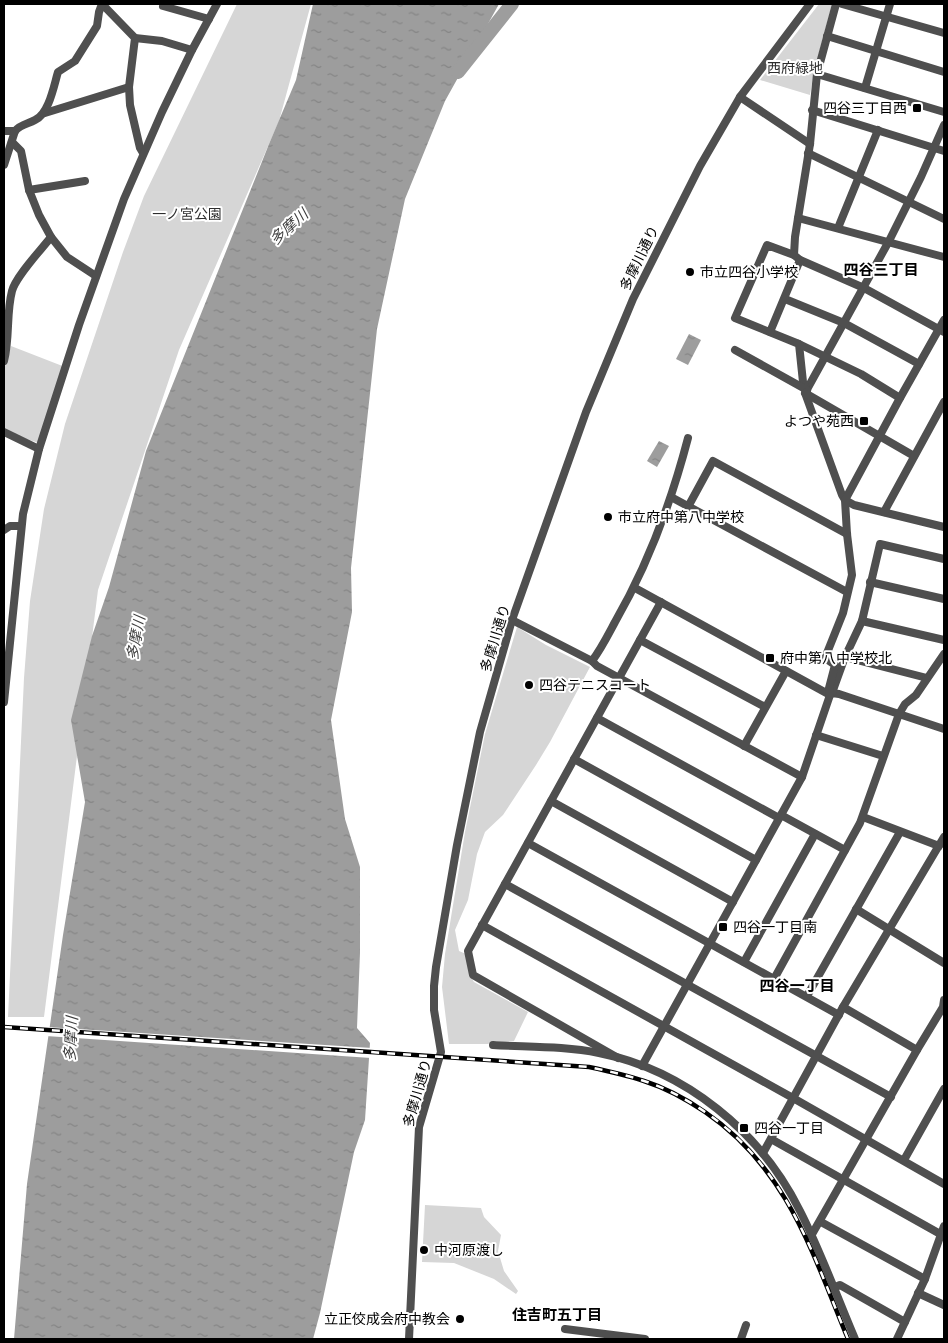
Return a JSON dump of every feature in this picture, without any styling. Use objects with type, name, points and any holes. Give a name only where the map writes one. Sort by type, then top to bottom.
[{"type":"street","points":[[4,165],[15,131],[19,126],[37,120],[44,113],[58,72],[75,61],[97,26],[102,4],[135,38],[162,41],[192,50]]},
{"type":"street","points":[[4,702],[6,660],[21,526],[40,449],[96,276],[143,153],[192,50],[218,4]]},
{"type":"street","name":"多摩川通り","points":[[409,1339],[419,1127],[441,1052],[434,1010],[436,967],[456,845],[478,740],[512,620],[559,483],[586,412],[620,329],[685,194],[740,97],[810,4]]},
{"type":"street","points":[[770,332],[784,299],[797,257],[798,218],[810,144],[816,74],[836,4]]},
{"type":"street","points":[[842,4],[944,33]]},
{"type":"street","points":[[865,88],[890,4]]},
{"type":"street","points":[[163,6],[209,19]]},
{"type":"street","points":[[827,36],[944,72]]},
{"type":"street","points":[[135,38],[129,86],[133,120],[143,153]]},
{"type":"street","points":[[816,74],[944,112]]},
{"type":"street","points":[[44,113],[129,86]]},
{"type":"street","points":[[740,97],[810,144]]},
{"type":"street","points":[[812,110],[944,151]]},
{"type":"street","points":[[806,391],[889,241],[944,125]]},
{"type":"street","points":[[4,130],[15,131]]},
{"type":"street","points":[[838,228],[878,130]]},
{"type":"street","points":[[12,142],[21,150],[29,190],[39,215],[51,237],[67,257],[96,276]]},
{"type":"street","points":[[808,153],[944,219]]},
{"type":"street","points":[[29,190],[85,181]]},
{"type":"street","points":[[798,218],[944,257]]},
{"type":"street","points":[[4,361],[8,346],[7,322],[12,289],[51,237]]},
{"type":"street","points":[[900,398],[861,374],[825,356],[735,318],[767,245],[864,288],[942,330]]},
{"type":"street","points":[[784,299],[844,324],[919,364]]},
{"type":"street","points":[[831,694],[829,688],[835,665],[824,658],[843,612],[852,575],[847,534],[846,500],[919,364],[942,330],[944,320]]},
{"type":"street","points":[[799,344],[803,382],[842,495],[854,505],[944,527]]},
{"type":"street","points":[[735,350],[914,456]]},
{"type":"street","points":[[884,512],[944,402]]},
{"type":"street","points":[[4,432],[40,449]]},
{"type":"street","points":[[592,661],[635,588],[656,540],[672,496],[688,438]]},
{"type":"street","points":[[689,505],[713,462],[847,534]]},
{"type":"street","points":[[672,496],[847,592]]},
{"type":"street","points":[[4,530],[10,526],[21,526]]},
{"type":"street","points":[[642,1066],[802,777],[845,657],[862,621],[880,544],[944,559]]},
{"type":"street","points":[[870,582],[944,599]]},
{"type":"street","points":[[635,588],[831,694],[944,729]]},
{"type":"street","points":[[618,1058],[473,975],[468,951],[661,602]]},
{"type":"street","points":[[512,620],[592,661],[597,666],[802,777]]},
{"type":"street","points":[[862,621],[944,640]]},
{"type":"street","points":[[640,640],[764,707]]},
{"type":"street","points":[[774,979],[863,817],[899,714],[905,704],[916,695],[944,654]]},
{"type":"street","points":[[845,657],[927,678]]},
{"type":"street","points":[[744,746],[764,707],[786,671]]},
{"type":"street","points":[[597,718],[845,850]]},
{"type":"street","points":[[816,734],[884,756]]},
{"type":"street","points":[[574,759],[756,860]]},
{"type":"street","points":[[550,801],[733,902]]},
{"type":"street","points":[[863,817],[939,846]]},
{"type":"street","points":[[807,996],[900,832]]},
{"type":"street","points":[[744,962],[815,834]]},
{"type":"street","points":[[763,1153],[841,1011],[944,837]]},
{"type":"street","points":[[528,843],[774,979],[917,1050]]},
{"type":"street","points":[[505,884],[891,1097]]},
{"type":"street","points":[[856,909],[944,963]]},
{"type":"street","points":[[482,926],[867,1139],[944,1184]]},
{"type":"street","points":[[811,1236],[821,1222],[944,1005]]},
{"type":"street","points":[[494,1045],[579,1050],[618,1058],[667,1077],[705,1099],[740,1128],[763,1153],[788,1189],[811,1236],[855,1339]]},
{"type":"street","points":[[904,1160],[944,1089]]},
{"type":"street","points":[[770,1139],[942,1235]]},
{"type":"street","points":[[821,1222],[924,1279]]},
{"type":"street","points":[[897,1339],[924,1279],[944,1226]]},
{"type":"street","points":[[833,1288],[840,1286],[905,1322]]},
{"type":"street","points":[[918,1293],[944,1305]]},
{"type":"street","points":[[741,1339],[746,1325]]},
{"type":"street","points":[[565,1329],[608,1337],[645,1339]]},
{"type":"green space","name":"一ノ宮公園","points":[[237,4],[311,4],[279,121],[179,350],[98,590],[44,1017],[8,1017],[24,678],[30,601],[44,509],[65,424],[123,252],[144,196]]},
{"type":"green space","name":"西府緑地","points":[[819,4],[832,4],[814,71],[810,95],[760,80]]},
{"type":"green space","points":[[11,346],[65,367],[39,443],[4,432],[4,368]]},
{"type":"green space","points":[[517,627],[546,645],[590,667],[536,765],[503,815],[485,832],[477,854],[468,900],[455,930],[459,951],[466,954],[470,976],[474,982],[528,1012],[514,1041],[494,1041],[488,1044],[449,1044],[442,987],[445,954],[465,832],[485,734]]},
{"type":"green space","points":[[425,1205],[481,1208],[484,1217],[501,1235],[498,1251],[504,1271],[518,1291],[516,1294],[494,1279],[454,1263],[422,1262]]},
{"type":"water","points":[[313,4],[499,4],[445,101],[405,199],[377,329],[351,568],[352,612],[331,720],[345,819],[360,867],[360,953],[357,1028],[370,1043],[365,1120],[354,1152],[313,1339],[14,1339],[27,1184],[63,935],[85,802],[71,720],[92,636],[109,587],[146,451],[296,80]]},
{"type":"water","points":[[689,334],[701,340],[688,365],[676,359]]},
{"type":"water","points":[[659,441],[669,446],[657,467],[647,461]]},
{"type":"pier","points":[[47,1027],[372,1048],[371,1058],[46,1036]]},
{"type":"waterway","name":"多摩川","points":[[458,72],[512,4]]},
{"type":"railway","points":[[4,1027],[589,1067],[652,1084],[676,1094],[691,1103],[733,1134],[757,1159],[777,1185],[809,1244],[848,1339]]},
{"type":"place","name":"四谷三丁目西","points":[[917,108]]},
{"type":"place","name":"市立四谷小学校","points":[[690,272]]},
{"type":"place","name":"よつや苑西","points":[[864,421]]},
{"type":"place","name":"市立府中第八中学校","points":[[608,517]]},
{"type":"place","name":"府中第八中学校北","points":[[770,658]]},
{"type":"place","name":"四谷テニスコート","points":[[529,685]]},
{"type":"place","name":"四谷一丁目南","points":[[723,927]]},
{"type":"place","name":"四谷一丁目","points":[[744,1128]]},
{"type":"place","name":"中河原渡し","points":[[424,1250]]},
{"type":"place","name":"立正佼成会府中教会","points":[[460,1319]]},
{"type":"district","name":"四谷三丁目","points":[[881,270]]},
{"type":"district","name":"四谷一丁目","points":[[797,986]]},
{"type":"district","name":"住吉町五丁目","points":[[557,1315]]}]
